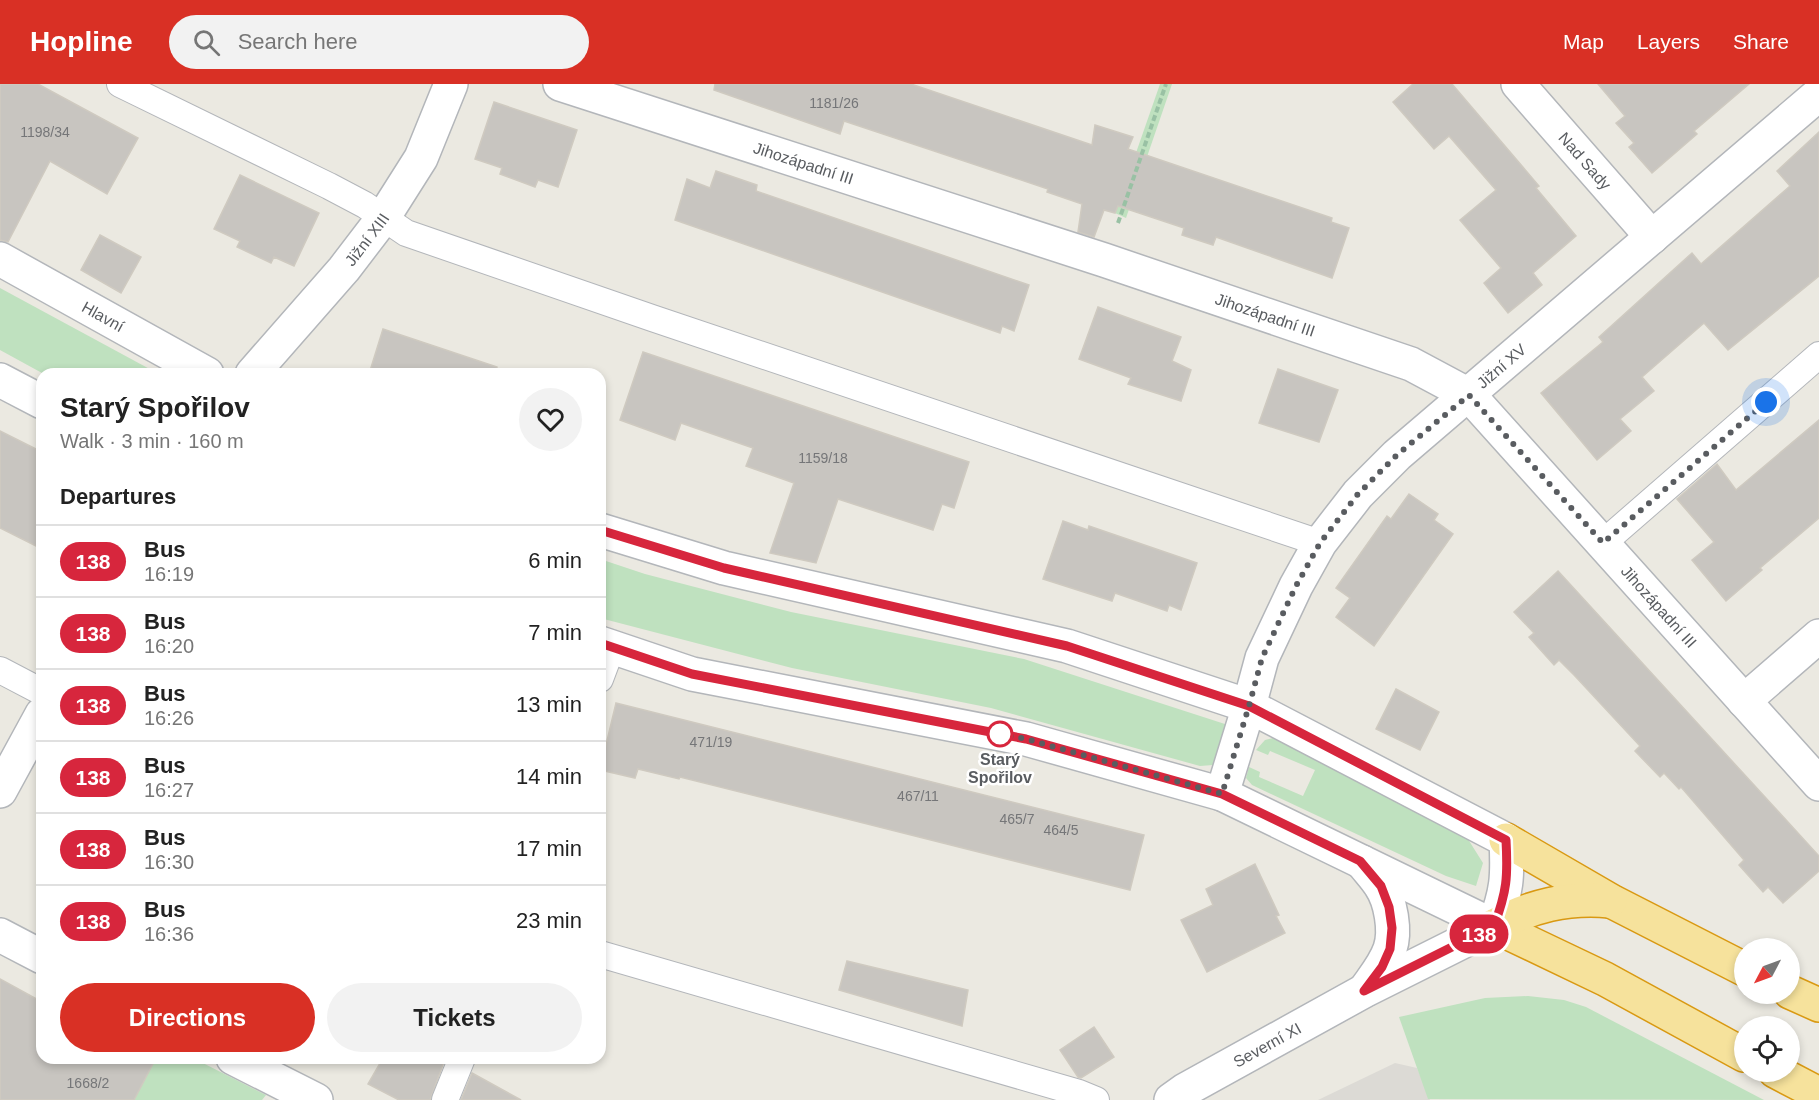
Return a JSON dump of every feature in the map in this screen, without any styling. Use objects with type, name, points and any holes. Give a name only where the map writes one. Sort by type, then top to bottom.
[{"type":"highway","points":[[1506,840],[1612,902],[1734,964]]},
{"type":"highway","points":[[1494,926],[1516,914],[1563,900],[1588,899],[1612,902]]},
{"type":"highway","points":[[1494,926],[1605,979],[1734,1049]]},
{"type":"highway","points":[[1800,996],[1819,1005]]},
{"type":"highway","points":[[1796,1082],[1819,1094]]},
{"type":"street","name":"Jižní XIII","points":[[257,368],[344,269],[383,218],[421,158],[451,84]]},
{"type":"street","name":"Jihozápadní III","points":[[560,84],[1093,257],[1388,356],[1411,364],[1469,395],[1819,784]]},
{"type":"street","name":"Nad Sady","points":[[1518,84],[1652,237]]},
{"type":"street","name":"Jižní XV","points":[[1222,794],[1262,658],[1296,586],[1320,543],[1358,494],[1397,455],[1819,94]]},
{"type":"street","name":"Hlavní","points":[[0,259],[196,368]]},
{"type":"street","points":[[0,380],[36,399]]},
{"type":"street","points":[[606,532],[724,568],[1067,646],[1249,706],[1506,840],[1508,873],[1504,898],[1494,926],[1222,794],[1026,739],[692,674],[606,645]]},
{"type":"street","points":[[1744,701],[1819,636]]},
{"type":"street","points":[[0,791],[36,725]]},
{"type":"street","name":"Severní XI","points":[[1360,861],[1381,886],[1389,907],[1392,928],[1390,949],[1382,967],[1364,991]]},
{"type":"street","name":"Severní XI","points":[[1171,1100],[1185,1090],[1364,991],[1494,926]]},
{"type":"street","points":[[0,935],[36,954]]},
{"type":"street","points":[[243,1064],[301,1097]]},
{"type":"lane","points":[[120,84],[329,186],[364,205],[406,233],[1320,543]]},
{"type":"lane","points":[[1603,543],[1819,355]]},
{"type":"lane","points":[[0,670],[36,689]]},
{"type":"lane","points":[[606,956],[1073,1091],[1096,1100]]},
{"type":"lane","points":[[445,1100],[460,1064]]},
{"type":"path","points":[[1121,215],[1166,84]]},
{"type":"shaded area","points":[[1395,1063],[1417,1068],[1430,1100],[1318,1100]]},
{"type":"green space","points":[[1160,84],[1172,84],[1126,218],[1115,213]]},
{"type":"green space","points":[[0,288],[148,368],[36,370],[0,350]]},
{"type":"green space","points":[[606,561],[645,574],[791,612],[1024,659],[1228,725],[1213,765],[1200,766],[991,708],[792,668],[606,620]]},
{"type":"green space","points":[[1273,738],[1419,807],[1466,836],[1483,863],[1476,886],[1446,876],[1252,785],[1246,778],[1249,767],[1260,772],[1259,777],[1303,796],[1315,770],[1270,751],[1268,755],[1256,750],[1265,740]]},
{"type":"green space","points":[[0,979],[36,999],[36,1064],[205,1064],[266,1095],[262,1100],[0,1100]]},
{"type":"green space","points":[[1528,996],[1564,1000],[1586,1007],[1764,1100],[1428,1099],[1399,1017],[1485,998]]},
{"type":"building","points":[[0,84],[38,84],[138,138],[107,194],[50,161],[8,242],[0,240]]},
{"type":"building","points":[[715,84],[911,84],[1092,145],[1095,125],[1133,137],[1128,149],[1332,218],[1331,222],[1349,228],[1332,278],[1216,237],[1213,245],[1182,235],[1184,228],[1118,206],[1115,213],[1104,210],[1094,237],[1078,232],[1082,204],[1047,192],[1048,189],[844,121],[840,134],[714,90]]},
{"type":"building","points":[[1413,84],[1452,84],[1539,186],[1536,188],[1576,236],[1533,273],[1542,285],[1508,313],[1484,283],[1501,268],[1460,220],[1496,190],[1449,136],[1434,149],[1393,102]]},
{"type":"building","points":[[1598,84],[1749,84],[1694,131],[1697,134],[1652,173],[1629,147],[1634,143],[1616,123],[1625,116]]},
{"type":"building","points":[[494,102],[577,130],[558,187],[538,180],[535,187],[500,174],[502,168],[475,159]]},
{"type":"building","points":[[1819,132],[1819,276],[1728,350],[1704,323],[1642,377],[1654,391],[1620,419],[1631,431],[1597,460],[1541,393],[1603,342],[1599,337],[1692,253],[1701,264],[1790,186],[1777,171]]},
{"type":"building","points":[[716,171],[757,185],[756,191],[1029,285],[1014,331],[1002,326],[1000,333],[675,220],[687,179],[710,188]]},
{"type":"building","points":[[240,175],[319,213],[294,266],[274,257],[271,263],[237,247],[240,241],[214,229]]},
{"type":"building","points":[[100,235],[141,257],[121,293],[81,270]]},
{"type":"building","points":[[1098,307],[1181,337],[1172,361],[1191,370],[1181,401],[1128,384],[1131,378],[1079,359]]},
{"type":"building","points":[[383,329],[497,367],[497,368],[371,368]]},
{"type":"building","points":[[643,352],[969,462],[954,508],[942,504],[933,530],[838,499],[816,563],[770,553],[794,483],[746,466],[753,448],[681,423],[675,440],[620,420]]},
{"type":"building","points":[[1278,369],[1338,390],[1319,442],[1259,423]]},
{"type":"building","points":[[1819,420],[1819,518],[1760,568],[1762,570],[1726,601],[1692,560],[1714,542],[1677,499],[1717,464],[1736,490]]},
{"type":"building","points":[[0,431],[36,449],[36,546],[0,528]]},
{"type":"building","points":[[1409,494],[1438,514],[1434,520],[1453,534],[1374,646],[1336,617],[1350,598],[1336,588],[1387,516],[1391,519]]},
{"type":"building","points":[[1063,521],[1088,530],[1089,526],[1197,563],[1181,610],[1169,605],[1167,611],[1115,593],[1112,601],[1043,579]]},
{"type":"building","points":[[1558,571],[1819,856],[1819,871],[1783,903],[1768,887],[1763,892],[1739,865],[1744,860],[1681,787],[1679,789],[1664,773],[1660,777],[1635,751],[1640,746],[1574,675],[1559,660],[1554,665],[1529,637],[1534,633],[1514,612]]},
{"type":"building","points":[[1396,689],[1439,712],[1420,750],[1376,729]]},
{"type":"building","points":[[616,703],[1144,835],[1130,890],[680,777],[679,779],[638,769],[635,778],[606,771],[606,745]]},
{"type":"building","points":[[1255,864],[1285,933],[1207,972],[1181,920],[1213,905],[1206,889]]},
{"type":"building","points":[[847,961],[968,990],[962,1026],[839,990]]},
{"type":"building","points":[[0,979],[36,999],[36,1064],[153,1064],[134,1100],[0,1100]]},
{"type":"building","points":[[1094,1027],[1114,1057],[1081,1078],[1078,1077],[1060,1050]]},
{"type":"building","points":[[380,1064],[443,1064],[430,1100],[399,1100],[368,1084]]},
{"type":"building","points":[[472,1073],[521,1100],[461,1100]]},
{"type":"bus line","name":"138","points":[[606,532],[724,568],[1067,646],[1249,706],[1506,840],[1508,873],[1504,898],[1494,926],[1364,991],[1382,967],[1390,949],[1392,928],[1389,907],[1381,886],[1360,861],[1222,794],[1026,739],[692,674],[606,645]]},
{"type":"place","name":"Starý Spořilov","points":[[1000,734]]},
{"type":"route","points":[[1000,734],[1026,739],[1222,794],[1262,658],[1296,586],[1320,543],[1358,494],[1397,455],[1469,395],[1603,543],[1766,402]]}]
